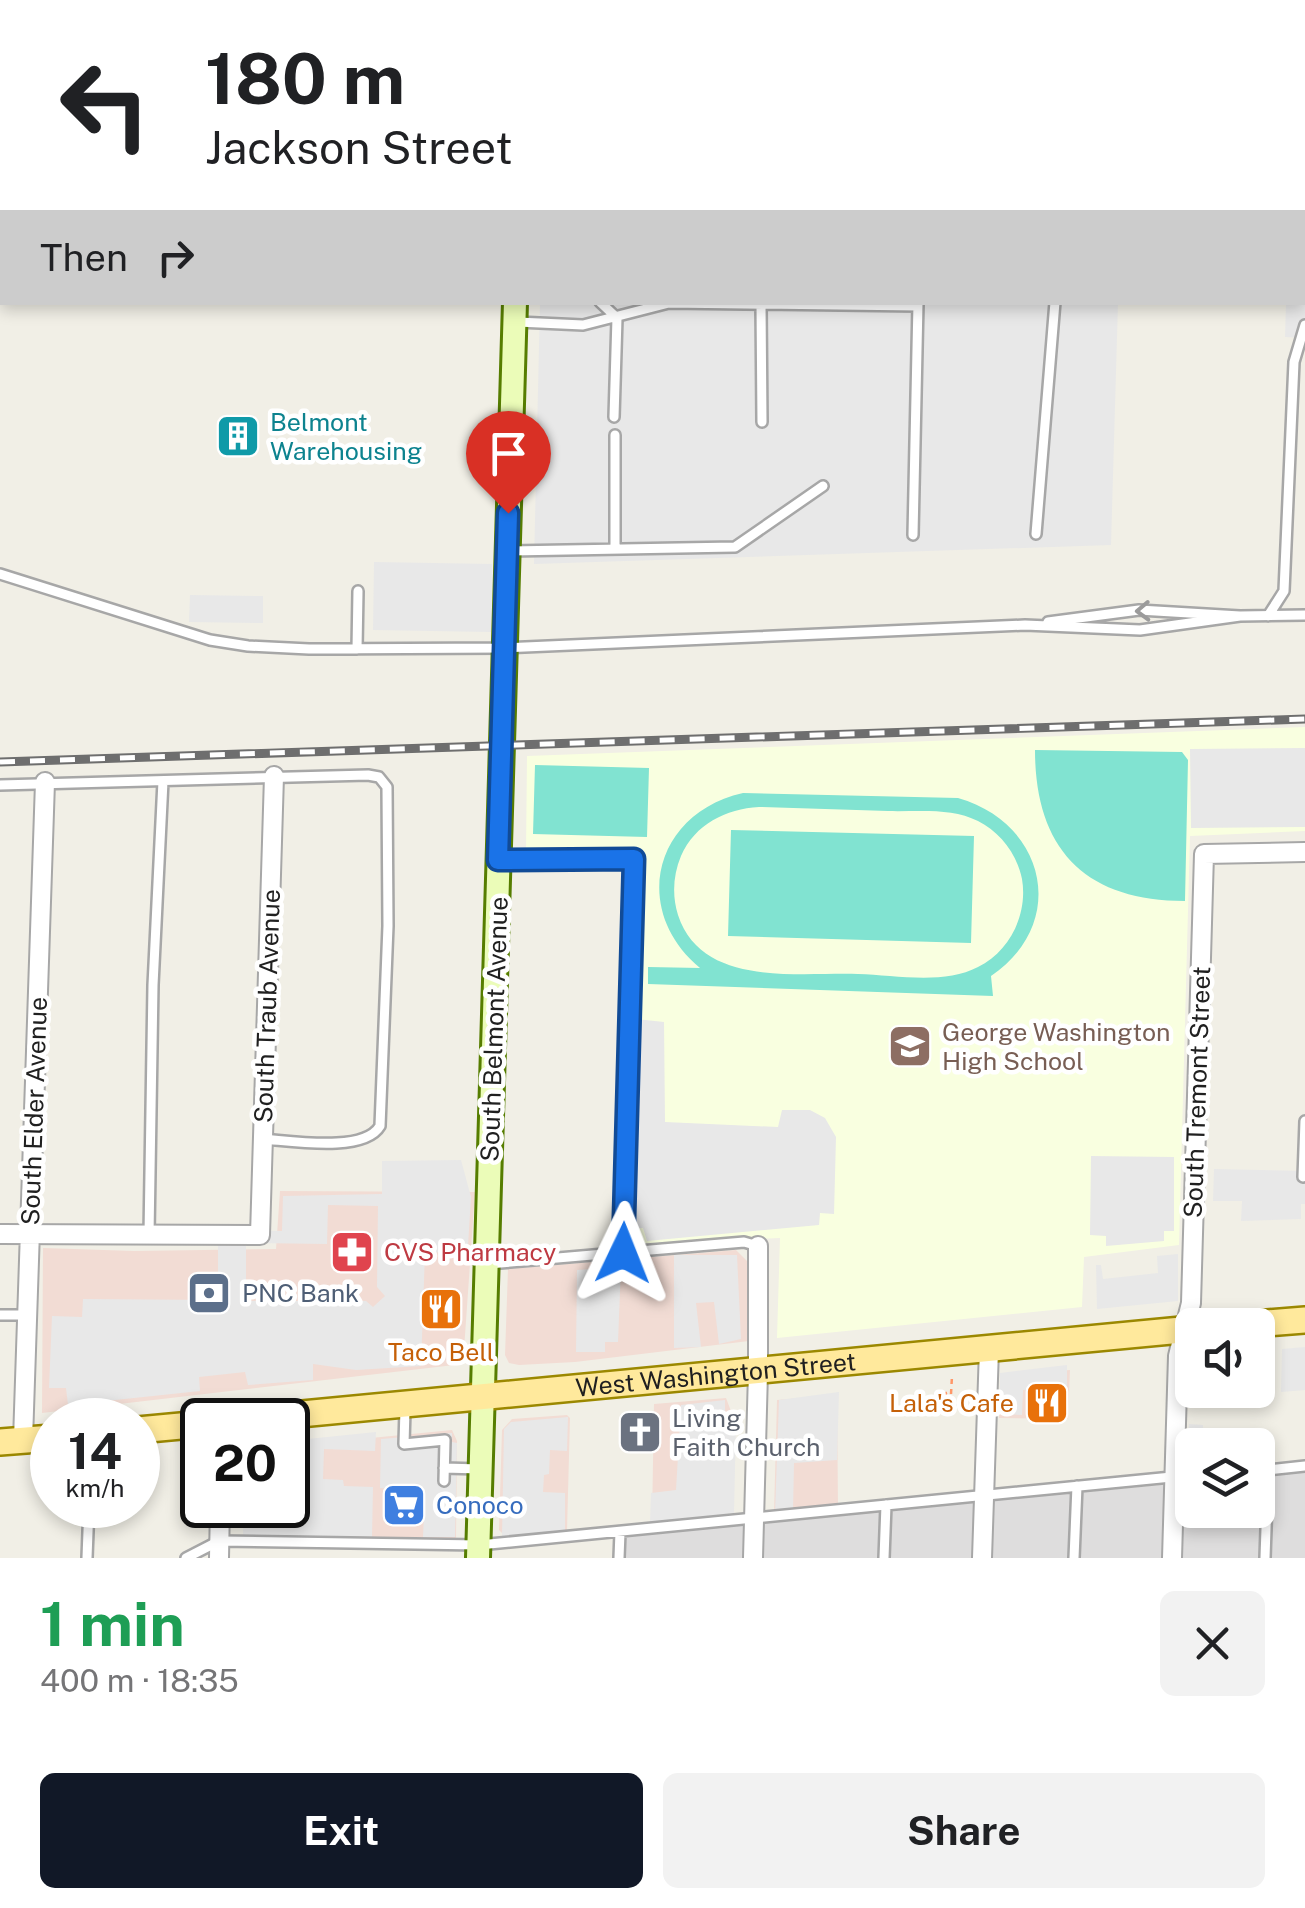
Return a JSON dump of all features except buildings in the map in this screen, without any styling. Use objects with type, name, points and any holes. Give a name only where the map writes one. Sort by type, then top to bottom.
[{"type":"main road","name":"South Belmont Avenue","points":[[479,1552],[514,312]]},
{"type":"main road","points":[[1275,1322],[1305,1320]]},
{"type":"main road","name":"West Washington Street","points":[[310,1413],[1175,1331]]},
{"type":"street","name":"South Traub Avenue","points":[[149,1234],[260,1235],[274,776]]},
{"type":"street","name":"South Elder Avenue","points":[[12,1442],[27,1315],[45,782]]},
{"type":"street","name":"South Tremont Street","points":[[1190,1308],[1204,854],[1305,852]]},
{"type":"street","points":[[498,860],[634,859]]},
{"type":"street","points":[[0,1234],[149,1234]]},
{"type":"street","points":[[753,1558],[758,1246]]},
{"type":"street","points":[[982,1558],[989,1349]]},
{"type":"street","name":"South Tremont Street","points":[[1172,1558],[1176,1528]]},
{"type":"lane","points":[[603,305],[618,318]]},
{"type":"lane","points":[[514,312],[583,325],[662,305]]},
{"type":"lane","points":[[761,305],[762,422]]},
{"type":"lane","points":[[913,535],[918,305]]},
{"type":"lane","points":[[1036,534],[1036,497],[1055,305]]},
{"type":"lane","points":[[614,417],[618,318]]},
{"type":"lane","points":[[1268,616],[1284,592],[1294,362],[1305,325]]},
{"type":"lane","points":[[614,547],[616,435]]},
{"type":"lane","points":[[507,551],[735,547],[823,486]]},
{"type":"lane","points":[[0,574],[210,640],[248,646],[504,648],[1025,625],[1140,610],[1300,615]]},
{"type":"lane","points":[[358,591],[358,649]]},
{"type":"lane","points":[[1284,592],[1300,615]]},
{"type":"lane","points":[[1025,625],[1140,630],[1240,616]]},
{"type":"lane","points":[[0,784],[368,775],[378,777],[387,787],[388,926],[382,1104],[376,1133],[355,1143],[263,1139]]},
{"type":"lane","points":[[149,1234],[153,1004],[163,781]]},
{"type":"lane","points":[[623,1253],[634,859]]},
{"type":"lane","points":[[1303,1177],[1305,1121]]},
{"type":"lane","points":[[488,1264],[744,1242],[758,1246]]},
{"type":"lane","points":[[0,1315],[27,1315]]},
{"type":"lane","points":[[405,1404],[404,1444],[445,1440],[444,1481]]},
{"type":"lane","points":[[1275,1469],[1305,1466]]},
{"type":"lane","points":[[444,1468],[482,1469]]},
{"type":"lane","points":[[186,1558],[219,1550],[352,1544],[479,1552],[620,1532],[1175,1477]]},
{"type":"lane","points":[[1074,1558],[1076,1486]]},
{"type":"lane","points":[[884,1558],[886,1505]]},
{"type":"lane","points":[[87,1558],[88,1528]]},
{"type":"lane","points":[[1264,1528],[1265,1558]]},
{"type":"lane","points":[[619,1558],[620,1532]]},
{"type":"lane","points":[[351,1558],[352,1544]]},
{"type":"path","points":[[945,1407],[952,1376]]},
{"type":"shaded area","points":[[540,305],[1118,305],[1111,545],[534,564]]},
{"type":"shaded area","points":[[1286,305],[1305,305],[1305,338],[1285,337]]},
{"type":"shaded area","points":[[374,562],[492,564],[491,632],[373,630]]},
{"type":"shaded area","points":[[190,595],[263,596],[263,623],[189,622]]},
{"type":"shaded area","name":"George Washington High School","points":[[1305,727],[1305,831],[1190,836],[1179,1245],[1084,1257],[1082,1307],[777,1338],[780,1238],[629,1244],[642,854],[526,852],[527,756]]},
{"type":"shaded area","points":[[1305,748],[1305,827],[1191,828],[1190,749]]},
{"type":"shaded area","points":[[1035,750],[1182,752],[1188,760],[1185,901],[1150,899],[1119,891],[1072,863],[1044,815]]},
{"type":"shaded area","points":[[535,765],[649,768],[647,837],[533,834]]},
{"type":"shaded area","points":[[743,793],[958,798],[988,811],[1011,829],[1028,851],[1037,876],[1038,903],[1031,929],[1016,954],[991,976],[993,996],[648,984],[648,967],[700,968],[678,945],[665,919],[659,892],[662,866],[672,842],[689,821],[713,804]],"holes":[[[759,807],[934,811],[978,821],[1006,845],[1020,870],[1022,905],[1014,930],[989,960],[950,976],[781,974],[730,965],[708,955],[690,938],[678,915],[674,886],[681,856],[694,835],[713,820]]]},
{"type":"shaded area","points":[[731,830],[974,836],[971,943],[728,936]]},
{"type":"shaded area","points":[[636,1019],[664,1022],[665,1122],[778,1127],[782,1110],[810,1110],[825,1118],[836,1137],[834,1214],[820,1213],[819,1225],[647,1241],[643,1228],[630,1229]]},
{"type":"shaded area","points":[[1091,1156],[1174,1157],[1174,1231],[1164,1231],[1164,1241],[1106,1246],[1106,1236],[1090,1235]]},
{"type":"shaded area","points":[[461,1160],[471,1197],[468,1246],[456,1246],[455,1253],[425,1252],[421,1366],[356,1370],[313,1364],[313,1380],[248,1385],[245,1372],[199,1377],[200,1391],[134,1398],[67,1398],[66,1388],[49,1388],[52,1316],[82,1317],[83,1299],[218,1300],[218,1230],[282,1231],[283,1196],[382,1194],[382,1161]],"holes":[[[328,1205],[378,1206],[377,1287],[385,1296],[373,1307],[366,1301],[246,1301],[246,1243],[327,1244]]]},
{"type":"shaded area","points":[[1214,1169],[1305,1171],[1301,1219],[1241,1221],[1242,1201],[1213,1201]]},
{"type":"shaded area","points":[[280,1191],[475,1192],[463,1364],[160,1399],[42,1398],[43,1248],[276,1249]]},
{"type":"shaded area","points":[[736,1250],[748,1262],[749,1341],[575,1362],[519,1365],[509,1363],[505,1355],[508,1269]]},
{"type":"shaded area","points":[[1178,1254],[1178,1301],[1097,1309],[1096,1265],[1101,1265],[1103,1279],[1158,1273],[1157,1256]]},
{"type":"shaded area","points":[[674,1255],[737,1255],[741,1339],[719,1344],[714,1302],[696,1303],[701,1347],[674,1348]]},
{"type":"shaded area","points":[[621,1267],[618,1342],[605,1342],[605,1352],[576,1352],[577,1270]]},
{"type":"shaded area","points":[[1305,1347],[1305,1390],[1281,1392],[1282,1349]]},
{"type":"shaded area","points":[[1067,1365],[1067,1392],[1023,1390],[1022,1415],[999,1414],[1000,1373]]},
{"type":"shaded area","points":[[1070,1370],[1068,1419],[999,1418],[1001,1379],[1005,1375]]},
{"type":"shaded area","points":[[839,1392],[837,1460],[794,1463],[793,1511],[775,1513],[779,1400]]},
{"type":"shaded area","points":[[837,1395],[838,1508],[774,1514],[777,1400]]},
{"type":"shaded area","points":[[726,1398],[734,1419],[730,1507],[652,1520],[654,1404]]},
{"type":"shaded area","points":[[725,1400],[725,1412],[736,1423],[734,1513],[650,1523],[651,1493],[676,1490],[681,1405]]},
{"type":"shaded area","points":[[567,1415],[567,1531],[507,1538],[499,1530],[502,1430],[512,1419]]},
{"type":"shaded area","points":[[568,1417],[567,1451],[550,1450],[543,1492],[565,1493],[565,1531],[502,1537],[504,1429],[511,1422]]},
{"type":"shaded area","points":[[452,1430],[457,1441],[456,1539],[289,1538],[289,1528],[310,1528],[310,1444]]},
{"type":"shaded area","points":[[376,1432],[375,1451],[324,1449],[323,1479],[343,1480],[344,1486],[373,1487],[372,1537],[243,1535],[243,1528],[310,1528],[310,1439]]},
{"type":"shaded area","points":[[452,1433],[452,1442],[457,1443],[455,1537],[423,1537],[425,1492],[380,1488],[381,1439]]},
{"type":"shaded area","points":[[1305,1472],[1305,1558],[623,1558],[624,1535],[1175,1484],[1175,1528],[1275,1528],[1275,1475]]},
{"type":"railway","points":[[0,762],[1305,719]]},
{"type":"place","name":"Belmont Warehousing","points":[[238,436]]},
{"type":"place","name":"George Washington High School","points":[[910,1046]]},
{"type":"place","name":"CVS Pharmacy","points":[[352,1252]]},
{"type":"place","name":"PNC Bank","points":[[209,1293]]},
{"type":"place","name":"Taco Bell","points":[[441,1309]]},
{"type":"place","name":"Lala's Cafe","points":[[1047,1403]]},
{"type":"place","name":"Living Faith Church","points":[[640,1432]]},
{"type":"place","name":"Conoco","points":[[404,1505]]},
{"type":"route","points":[[508,513],[498,860],[634,859],[623,1253]]}]
